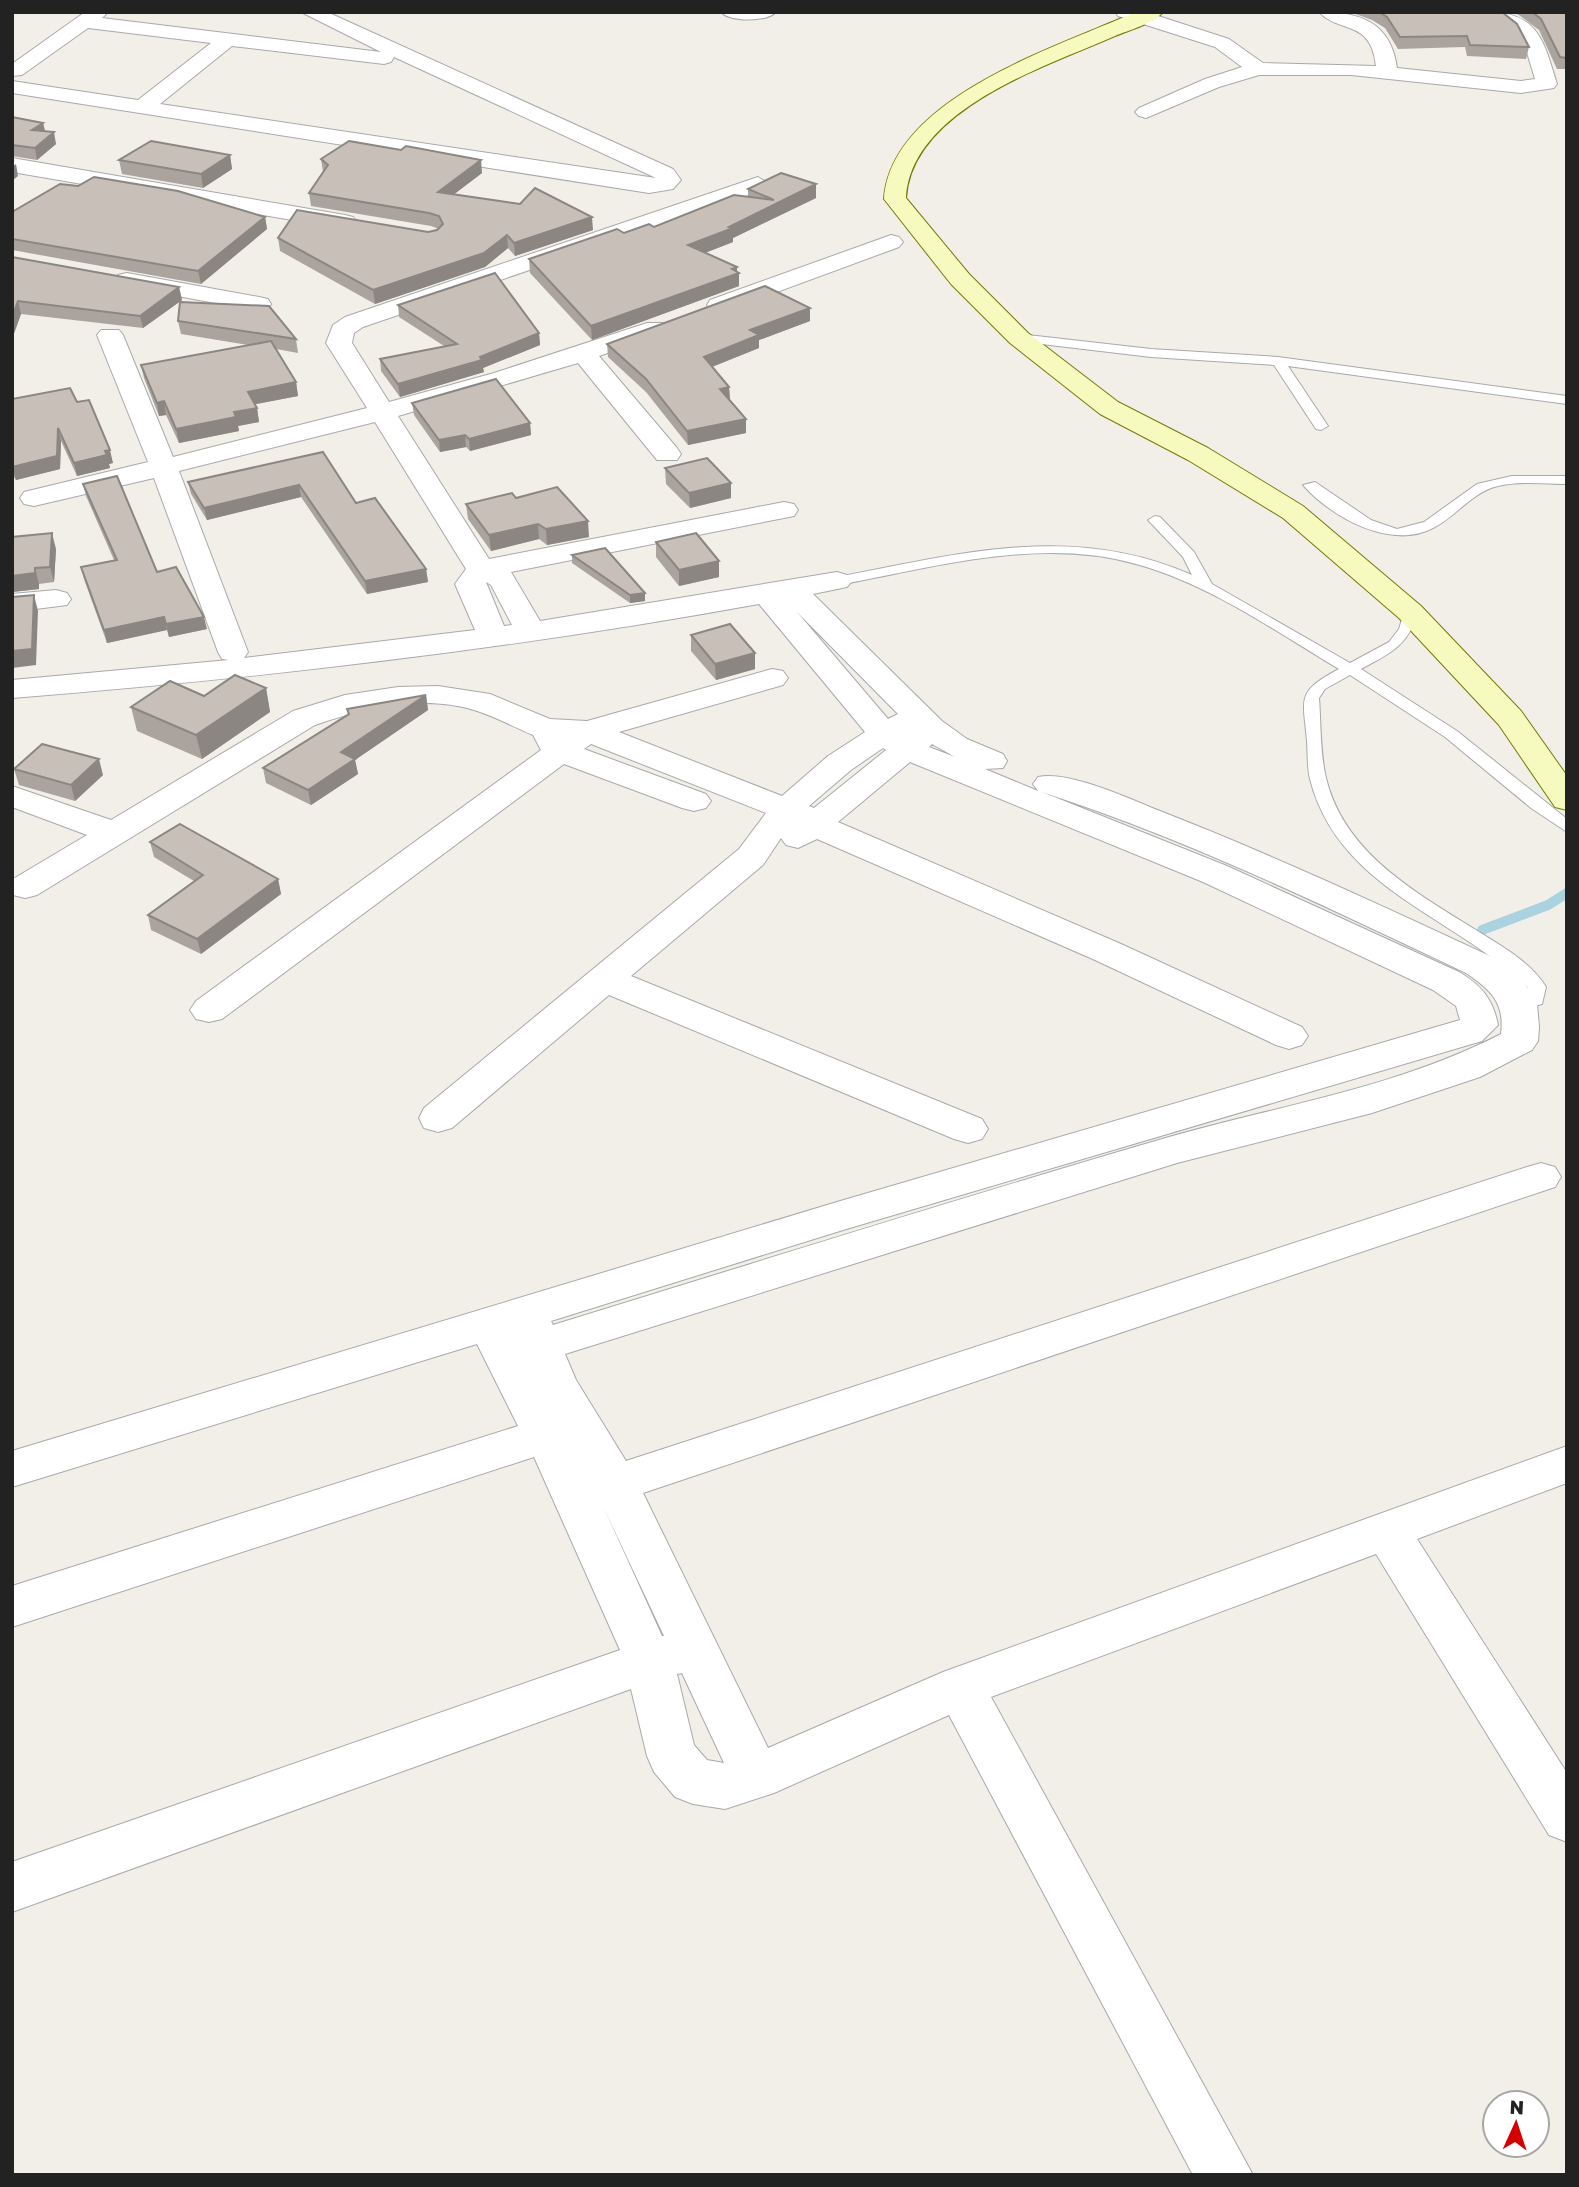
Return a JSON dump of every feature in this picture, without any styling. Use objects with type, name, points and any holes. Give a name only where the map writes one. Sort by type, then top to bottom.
[{"type":"main road","points":[[1140,14],[994,82],[934,122],[896,183],[895,200],[960,279],[1019,338],[1109,408],[1198,454],[1293,512],[1410,612],[1510,718],[1567,800]]},
{"type":"street","points":[[14,79],[649,186],[665,184],[670,180],[665,174],[311,12]]},
{"type":"street","points":[[731,12],[766,12]]},
{"type":"street","points":[[1329,12],[1362,26],[1379,38],[1386,52],[1387,72]]},
{"type":"street","points":[[1146,111],[1212,83],[1258,69],[1322,68],[1387,72],[1521,87],[1542,86],[1548,80],[1535,46],[1524,29],[1497,12]]},
{"type":"street","points":[[1140,14],[1222,43],[1258,69]]},
{"type":"street","points":[[14,79],[91,17],[227,40],[422,63]]},
{"type":"street","points":[[149,102],[227,40]]},
{"type":"street","points":[[12,165],[363,225]]},
{"type":"street","points":[[531,633],[503,579],[481,569],[382,412],[339,343],[342,330],[354,322],[758,184]]},
{"type":"street","points":[[699,312],[891,243]]},
{"type":"street","points":[[108,277],[259,304]]},
{"type":"street","points":[[34,498],[382,412],[584,354],[674,321]]},
{"type":"street","points":[[110,335],[164,467],[233,652]]},
{"type":"street","points":[[584,354],[667,454]]},
{"type":"street","points":[[494,638],[470,584],[481,569],[784,510]]},
{"type":"street","points":[[12,689],[170,676],[494,638],[831,582],[915,727],[1007,768],[1115,805],[1261,863],[1479,965],[1503,980],[1520,1003],[1522,1023],[1518,1041],[1467,1068],[1372,1100],[1172,1150],[12,1469]]},
{"type":"street","points":[[779,592],[862,639]]},
{"type":"street","points":[[519,1328],[837,1217],[1469,1032],[1479,1025],[1477,1007],[1465,992],[1446,981],[1215,874],[915,727],[816,650],[779,592]]},
{"type":"street","points":[[12,603],[56,599]]},
{"type":"street","points":[[816,650],[862,639]]},
{"type":"street","points":[[209,1010],[552,740],[772,678]]},
{"type":"street","points":[[26,887],[304,718],[345,704],[398,696],[438,695],[479,701],[552,740],[1108,952],[1289,1036]]},
{"type":"street","points":[[438,1118],[605,979],[792,832],[915,727]]},
{"type":"street","points":[[588,731],[792,832]]},
{"type":"street","points":[[12,796],[117,834]]},
{"type":"street","points":[[605,979],[968,1129]]},
{"type":"street","points":[[595,1490],[1541,1177]]},
{"type":"street","points":[[519,1328],[524,1398],[546,1435],[595,1490]]},
{"type":"street","points":[[519,1328],[557,1386],[595,1490],[672,1655],[756,1777]]},
{"type":"street","points":[[12,1607],[546,1435]]},
{"type":"street","points":[[672,1655],[671,1756],[692,1781],[725,1786],[756,1777],[960,1687],[1567,1464]]},
{"type":"street","points":[[1387,1532],[1567,1818]]},
{"type":"street","points":[[12,1887],[672,1655]]},
{"type":"street","points":[[960,1687],[1224,2175]]},
{"type":"lane","points":[[1019,338],[1151,353],[1278,361],[1567,400]]},
{"type":"lane","points":[[1278,361],[1321,426]]},
{"type":"lane","points":[[1310,485],[1370,526],[1399,534],[1413,532],[1429,525],[1482,487],[1501,481],[1567,480]]},
{"type":"lane","points":[[1156,520],[1189,555],[1205,585]]},
{"type":"lane","points":[[831,582],[958,559],[1048,549],[1087,550],[1161,566],[1205,585],[1348,668],[1448,732],[1567,827]]},
{"type":"lane","points":[[1410,612],[1406,631],[1394,645],[1319,686],[1311,698],[1318,778],[1330,809],[1351,847],[1404,892],[1511,961],[1537,987],[1535,1000],[1520,1003]]},
{"type":"building","points":[[1379,12],[1502,12],[1517,24],[1529,47],[1470,45],[1467,36],[1400,37],[1387,17]]},
{"type":"building","points":[[1532,12],[1567,12],[1567,58],[1560,57],[1541,19]]},
{"type":"building","points":[[12,117],[43,123],[32,130],[54,132],[35,148],[12,145]]},
{"type":"building","points":[[151,141],[230,155],[201,174],[119,160]]},
{"type":"building","points":[[349,141],[401,150],[406,146],[481,160],[438,192],[520,204],[535,188],[592,217],[514,243],[507,235],[484,253],[373,290],[278,238],[297,210],[428,232],[437,230],[443,224],[439,216],[429,213],[309,193],[328,165],[321,159]]},
{"type":"building","points":[[781,173],[816,184],[729,227],[733,228],[688,245],[737,267],[732,269],[739,273],[591,326],[529,259],[617,229],[624,233],[649,224],[654,227],[734,195],[774,200],[748,189]]},
{"type":"building","points":[[94,177],[178,191],[265,217],[198,271],[12,239],[12,212],[60,184],[78,186]]},
{"type":"building","points":[[12,257],[179,287],[140,316],[18,301],[12,317]]},
{"type":"building","points":[[495,273],[539,333],[480,357],[482,360],[398,384],[380,359],[457,344],[398,305]]},
{"type":"building","points":[[765,286],[810,308],[750,330],[759,335],[704,357],[729,387],[720,389],[746,419],[687,431],[646,379],[607,344]]},
{"type":"building","points":[[180,302],[269,306],[296,339],[178,321]]},
{"type":"building","points":[[271,341],[296,382],[248,392],[257,408],[234,412],[236,417],[176,429],[164,401],[157,403],[141,365]]},
{"type":"building","points":[[496,379],[530,423],[469,439],[465,435],[439,440],[412,403]]},
{"type":"building","points":[[70,388],[77,402],[89,400],[110,450],[105,451],[107,455],[74,463],[58,428],[57,456],[12,467],[12,399]]},
{"type":"building","points":[[323,452],[356,503],[375,498],[426,569],[365,581],[299,485],[204,508],[188,482]]},
{"type":"building","points":[[707,458],[731,483],[689,493],[665,468]]},
{"type":"building","points":[[117,476],[157,572],[176,567],[204,617],[166,624],[164,617],[104,630],[81,567],[117,560],[83,484]]},
{"type":"building","points":[[557,487],[588,521],[546,529],[538,524],[489,535],[466,504],[512,493],[516,498]]},
{"type":"building","points":[[52,533],[50,567],[35,568],[35,573],[12,576],[12,537]]},
{"type":"building","points":[[696,533],[719,561],[679,570],[656,542]]},
{"type":"building","points":[[605,548],[645,593],[630,595],[572,555]]},
{"type":"building","points":[[34,595],[32,649],[12,651],[12,597]]},
{"type":"building","points":[[730,624],[755,653],[715,664],[691,635]]},
{"type":"building","points":[[235,675],[266,688],[196,735],[131,707],[170,681],[204,696]]},
{"type":"building","points":[[426,695],[341,752],[355,759],[308,790],[263,768],[349,714],[347,709]]},
{"type":"building","points":[[42,744],[99,759],[71,785],[14,769]]},
{"type":"building","points":[[180,824],[278,879],[197,939],[148,915],[203,875],[150,842]]},
{"type":"waterway","points":[[1482,930],[1548,905],[1567,893]]}]
